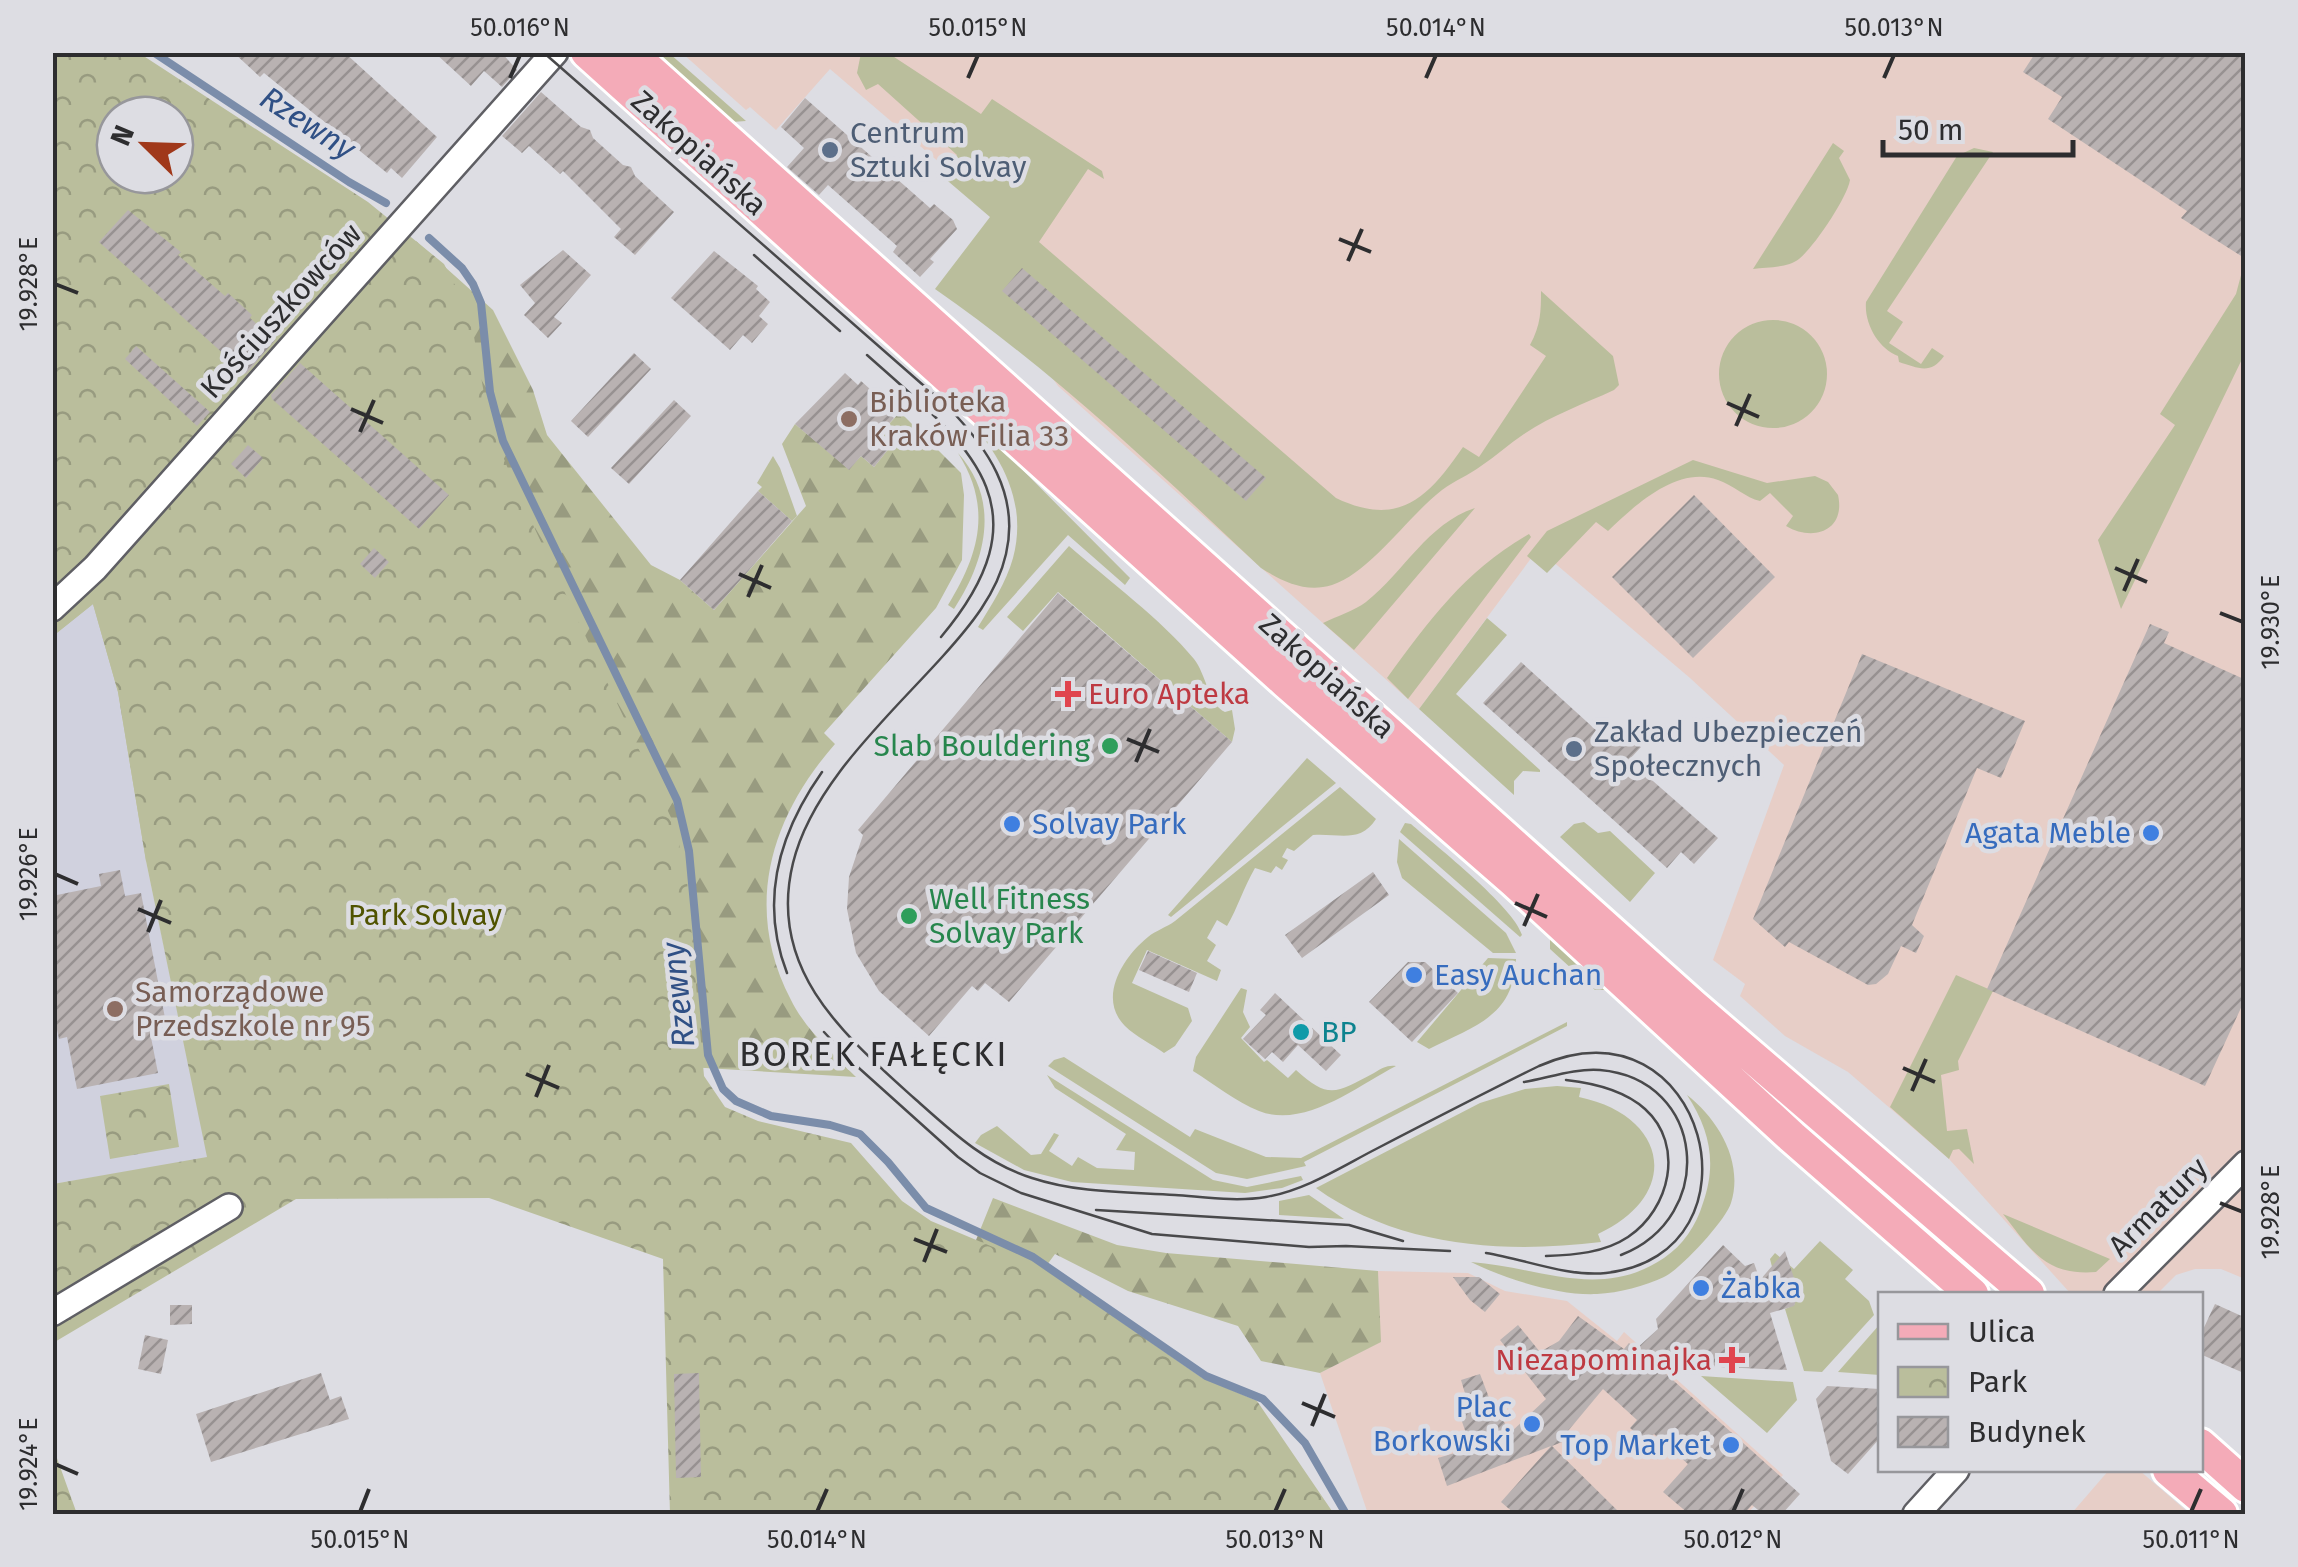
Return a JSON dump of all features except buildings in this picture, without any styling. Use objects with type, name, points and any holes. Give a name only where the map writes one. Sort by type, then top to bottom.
[{"type":"main road","name":"Zakopiańska","points":[[587,52],[1366,732],[2026,1292]]},
{"type":"main road","name":"Zakopiańska","points":[[629,52],[1296,670]]},
{"type":"main road","name":"Zakopiańska","points":[[1366,732],[1515,882],[1792,1137],[1970,1292]]},
{"type":"main road","points":[[2203,1448],[2246,1486]]},
{"type":"main road","points":[[2171,1472],[2221,1514]]},
{"type":"street","name":"Kościuszkowców","points":[[52,608],[96,568],[555,52]]},
{"type":"street","name":"Armatury","points":[[2118,1292],[2246,1164]]},
{"type":"street","points":[[52,1312],[229,1206]]},
{"type":"street","points":[[1916,1514],[1954,1472]]},
{"type":"shaded area","points":[[682,53],[2245,53],[2245,1279],[2221,1269],[2195,1269],[2176,1275],[2159,1292],[2069,1292],[1949,1159],[1848,1072],[1785,1036],[1740,996],[1745,984],[1713,960],[1784,765],[1690,678],[1538,549],[1419,709],[1058,386],[984,282],[1024,235],[830,69],[776,130],[750,107],[746,110]]},
{"type":"shaded area","name":"Samorządowe Przedszkole nr 95","points":[[93,603],[118,692],[146,861],[208,1158],[53,1184],[53,636]]},
{"type":"shaded area","name":"Plac Borkowski","points":[[1378,1271],[1468,1273],[1505,1291],[1567,1301],[1617,1341],[1624,1332],[1783,1475],[1747,1514],[1368,1514],[1320,1373],[1380,1342]]},
{"type":"shaded area","points":[[2107,1472],[2141,1472],[2190,1514],[2071,1514]]},
{"type":"green space","name":"Park Solvay","points":[[53,53],[139,53],[368,202],[444,264],[470,314],[489,422],[517,491],[675,826],[687,881],[704,1076],[725,1107],[758,1121],[851,1143],[902,1201],[931,1221],[1043,1268],[1202,1378],[1257,1401],[1334,1514],[670,1514],[663,1259],[489,1198],[296,1199],[53,1343],[53,1184],[207,1157],[146,861],[118,692],[93,604],[53,636]]},
{"type":"green space","points":[[653,53],[669,53],[746,121],[732,122]]},
{"type":"green space","points":[[861,53],[888,53],[981,114],[992,99],[1102,171],[1104,179],[1088,169],[1039,242],[1336,498],[1358,507],[1395,508],[1424,493],[1463,447],[1479,457],[1546,356],[1530,345],[1538,324],[1541,291],[1613,356],[1619,385],[1535,427],[1442,490],[1375,557],[1346,579],[1313,588],[1286,582],[1261,568],[1062,387],[935,289],[990,217],[942,176],[957,155],[878,84],[866,90],[857,73]]},
{"type":"green space","points":[[1833,143],[1844,151],[1839,158],[1850,180],[1829,222],[1794,262],[1753,269]]},
{"type":"green space","points":[[1974,148],[1993,152],[1887,311],[1903,322],[1889,343],[1921,364],[1932,348],[1944,356],[1929,368],[1899,362],[1898,356],[1879,342],[1870,327],[1866,302],[1957,156]]},
{"type":"green space","points":[[416,241],[493,310],[533,390],[547,435],[651,565],[680,580],[714,610],[806,506],[782,444],[795,424],[849,469],[861,456],[874,467],[890,447],[878,436],[900,412],[961,473],[962,560],[936,608],[824,733],[835,744],[794,802],[771,865],[768,932],[776,966],[804,1021],[856,1077],[571,1060],[146,861],[118,692],[93,604],[53,636],[52,305]]},
{"type":"green space","points":[[2245,260],[2245,353],[2121,609],[2098,540],[2175,425],[2160,414],[2236,294]]},
{"type":"green space","points":[[1773,320],[1794,324],[1811,336],[1823,353],[1827,374],[1823,395],[1811,412],[1794,424],[1773,428],[1752,424],[1735,412],[1723,395],[1719,374],[1723,353],[1735,336],[1752,324]]},
{"type":"green space","points":[[871,328],[959,406],[1130,578],[1125,585],[1068,535],[983,630],[978,627],[1003,585],[1013,558],[1017,521],[1011,487],[996,456],[975,427],[867,329]]},
{"type":"green space","points":[[958,453],[980,491],[984,531],[974,571],[954,609],[948,605],[968,567],[978,530],[975,492]]},
{"type":"green space","points":[[773,456],[797,516],[792,521],[758,491],[762,487],[757,483]]},
{"type":"green space","points":[[1693,460],[1767,483],[1815,476],[1828,482],[1838,495],[1837,517],[1825,530],[1796,531],[1786,526],[1793,516],[1770,493],[1760,501],[1718,480],[1688,478],[1658,490],[1608,531],[1596,522],[1547,573],[1527,556],[1547,531]]},
{"type":"green space","points":[[1475,508],[1354,650],[1323,623],[1366,602],[1443,525]]},
{"type":"green space","points":[[1529,534],[1531,537],[1408,699],[1387,678],[1403,656],[1467,580]]},
{"type":"green space","points":[[1069,546],[1151,615],[1194,659],[1215,703],[1225,712],[1232,710],[1232,742],[1058,592],[1023,631],[1007,617]]},
{"type":"green space","points":[[1487,618],[1507,635],[1456,694],[1540,770],[1523,771],[1514,781],[1514,795],[1419,709]]},
{"type":"green space","points":[[1307,758],[1336,783],[1171,917],[1168,915]]},
{"type":"green space","points":[[1340,787],[1376,819],[1370,827],[1356,835],[1313,835],[1294,851],[1287,848],[1282,857],[1288,860],[1282,870],[1276,866],[1271,873],[1255,868],[1227,926],[1217,920],[1207,938],[1216,945],[1207,961],[1221,970],[1217,981],[1147,950],[1132,983],[1188,1008],[1192,1021],[1175,1046],[1164,1053],[1129,1030],[1117,1015],[1113,991],[1130,955]]},
{"type":"green space","points":[[1584,822],[1598,833],[1610,831],[1655,873],[1630,902],[1560,837],[1574,824]]},
{"type":"green space","points":[[1405,823],[1411,824],[1490,893],[1522,935],[1400,832]]},
{"type":"green space","points":[[1399,839],[1506,933],[1516,953],[1493,953],[1402,878],[1397,862]]},
{"type":"green space","points":[[1550,933],[1612,990],[1595,990],[1550,949]]},
{"type":"green space","points":[[1488,958],[1516,959],[1514,979],[1499,1007],[1476,1026],[1429,1049],[1417,1042]]},
{"type":"green space","points":[[1956,975],[1993,991],[1958,1061],[1959,1070],[1941,1075],[1947,1131],[1967,1129],[1974,1164],[1959,1149],[1953,1150],[1949,1159],[1890,1107]]},
{"type":"green space","points":[[1241,988],[1247,990],[1243,1012],[1250,1027],[1241,1038],[1264,1062],[1267,1060],[1288,1078],[1296,1070],[1317,1086],[1333,1090],[1396,1066],[1312,1110],[1276,1115],[1250,1107],[1193,1071],[1196,1057]]},
{"type":"green space","points":[[1567,1022],[1567,1026],[1304,1162],[1306,1166],[1247,1179],[1216,1173],[1048,1066],[1064,1057],[1190,1137],[1195,1129],[1266,1157],[1301,1158]]},
{"type":"green space","points":[[1047,1075],[1213,1180],[1247,1187],[1301,1176],[1303,1180],[1282,1188],[1245,1193],[1072,1182],[1024,1170],[975,1143],[997,1126],[1031,1155],[1041,1154],[1054,1133],[1059,1135],[1049,1151],[1072,1166],[1078,1157],[1097,1168],[1134,1170],[1135,1152],[1116,1150],[1126,1134],[1055,1088]]},
{"type":"green space","points":[[169,1084],[179,1147],[110,1159],[100,1096]]},
{"type":"green space","points":[[1581,1088],[1579,1097],[1609,1107],[1632,1121],[1647,1138],[1654,1158],[1653,1179],[1643,1199],[1625,1218],[1598,1234],[1601,1242],[1527,1247],[1452,1242],[1381,1223],[1316,1188],[1480,1103],[1525,1089]]},
{"type":"green space","points":[[1687,1095],[1709,1116],[1726,1143],[1734,1188],[1721,1221],[1671,1273],[1632,1289],[1582,1294],[1532,1285],[1471,1262],[1593,1279],[1640,1271],[1671,1253],[1697,1219],[1710,1174],[1706,1134]]},
{"type":"green space","points":[[1309,1195],[1344,1219],[1279,1215],[1279,1201]]},
{"type":"green space","points":[[993,1198],[1117,1245],[1166,1253],[1378,1271],[1381,1342],[1320,1373],[1261,1361],[1238,1326],[1128,1291],[1055,1254],[1044,1269],[1202,1378],[1257,1401],[1226,1444],[972,1250]]},
{"type":"green space","points":[[2003,1214],[2110,1259],[2096,1272],[2064,1270],[2052,1265],[2031,1249]]},
{"type":"green space","points":[[1820,1241],[1853,1270],[1845,1279],[1869,1301],[1874,1315],[1822,1372],[1804,1371],[1785,1309],[1794,1305],[1799,1292],[1797,1288],[1779,1294],[1770,1259],[1775,1253],[1794,1269]]},
{"type":"green space","points":[[1878,1326],[1878,1375],[1838,1372]]},
{"type":"green space","points":[[1701,1376],[1793,1382],[1797,1400],[1767,1433]]},
{"type":"green space","points":[[53,1447],[77,1514],[53,1514]]},
{"type":"waterway","name":"Rzewny","points":[[153,52],[386,203]]},
{"type":"waterway","name":"Rzewny","points":[[429,238],[462,268],[473,284],[481,303],[490,392],[503,441],[677,800],[689,851],[708,1055],[723,1089],[736,1101],[771,1116],[860,1134],[926,1208],[1033,1257],[1206,1376],[1263,1399],[1305,1443],[1346,1514]]},
{"type":"tram line","points":[[543,52],[947,406],[987,455],[1004,492],[1009,532],[1006,554],[989,596],[963,633],[835,778],[803,834],[793,863],[788,901],[791,935],[801,967],[838,1023],[914,1098],[983,1155],[1032,1178],[1102,1191],[1232,1199],[1281,1194],[1323,1177],[1539,1066],[1597,1053],[1643,1064],[1677,1094],[1697,1135],[1702,1180],[1689,1222],[1658,1256],[1591,1274],[1486,1253]]},
{"type":"tram line","points":[[754,255],[840,331]]},
{"type":"tram line","points":[[867,355],[964,449],[983,480],[993,513],[990,550],[974,591],[941,637]]},
{"type":"tram line","points":[[787,973],[775,920],[778,868],[794,819],[822,772]]},
{"type":"tram line","points":[[824,1032],[958,1157],[1021,1193],[1152,1234],[1309,1247],[1450,1251]]},
{"type":"tram line","points":[[1524,1082],[1591,1070],[1635,1079],[1662,1097],[1679,1122],[1687,1152],[1685,1182],[1674,1211],[1652,1237],[1621,1255]]},
{"type":"tram line","points":[[1546,1256],[1599,1250],[1628,1237],[1654,1210],[1667,1176],[1665,1140],[1645,1109],[1608,1088],[1566,1080]]},
{"type":"tram line","points":[[1096,1210],[1349,1225],[1403,1241]]},
{"type":"place","name":"Centrum Sztuki Solvay","points":[[830,150]]},
{"type":"place","name":"Biblioteka Kraków Filia 33","points":[[849,419]]},
{"type":"place","name":"Euro Apteka","points":[[1068,694]]},
{"type":"place","name":"Slab Bouldering","points":[[1110,746]]},
{"type":"place","name":"Zakład Ubezpieczeń Społecznych","points":[[1574,749]]},
{"type":"place","name":"Solvay Park","points":[[1012,824]]},
{"type":"place","name":"Agata Meble","points":[[2151,833]]},
{"type":"place","name":"Well Fitness Solvay Park","points":[[909,916]]},
{"type":"place","name":"Easy Auchan","points":[[1414,975]]},
{"type":"place","name":"Samorządowe Przedszkole nr 95","points":[[115,1009]]},
{"type":"place","name":"BP","points":[[1301,1032]]},
{"type":"place","name":"Żabka","points":[[1701,1288]]},
{"type":"place","name":"Niezapominajka","points":[[1732,1360]]},
{"type":"place","name":"Plac Borkowski","points":[[1532,1424]]},
{"type":"place","name":"Top Market","points":[[1731,1445]]},
{"type":"district","name":"BOREK FAŁĘCKI","points":[[874,1054]]}]
